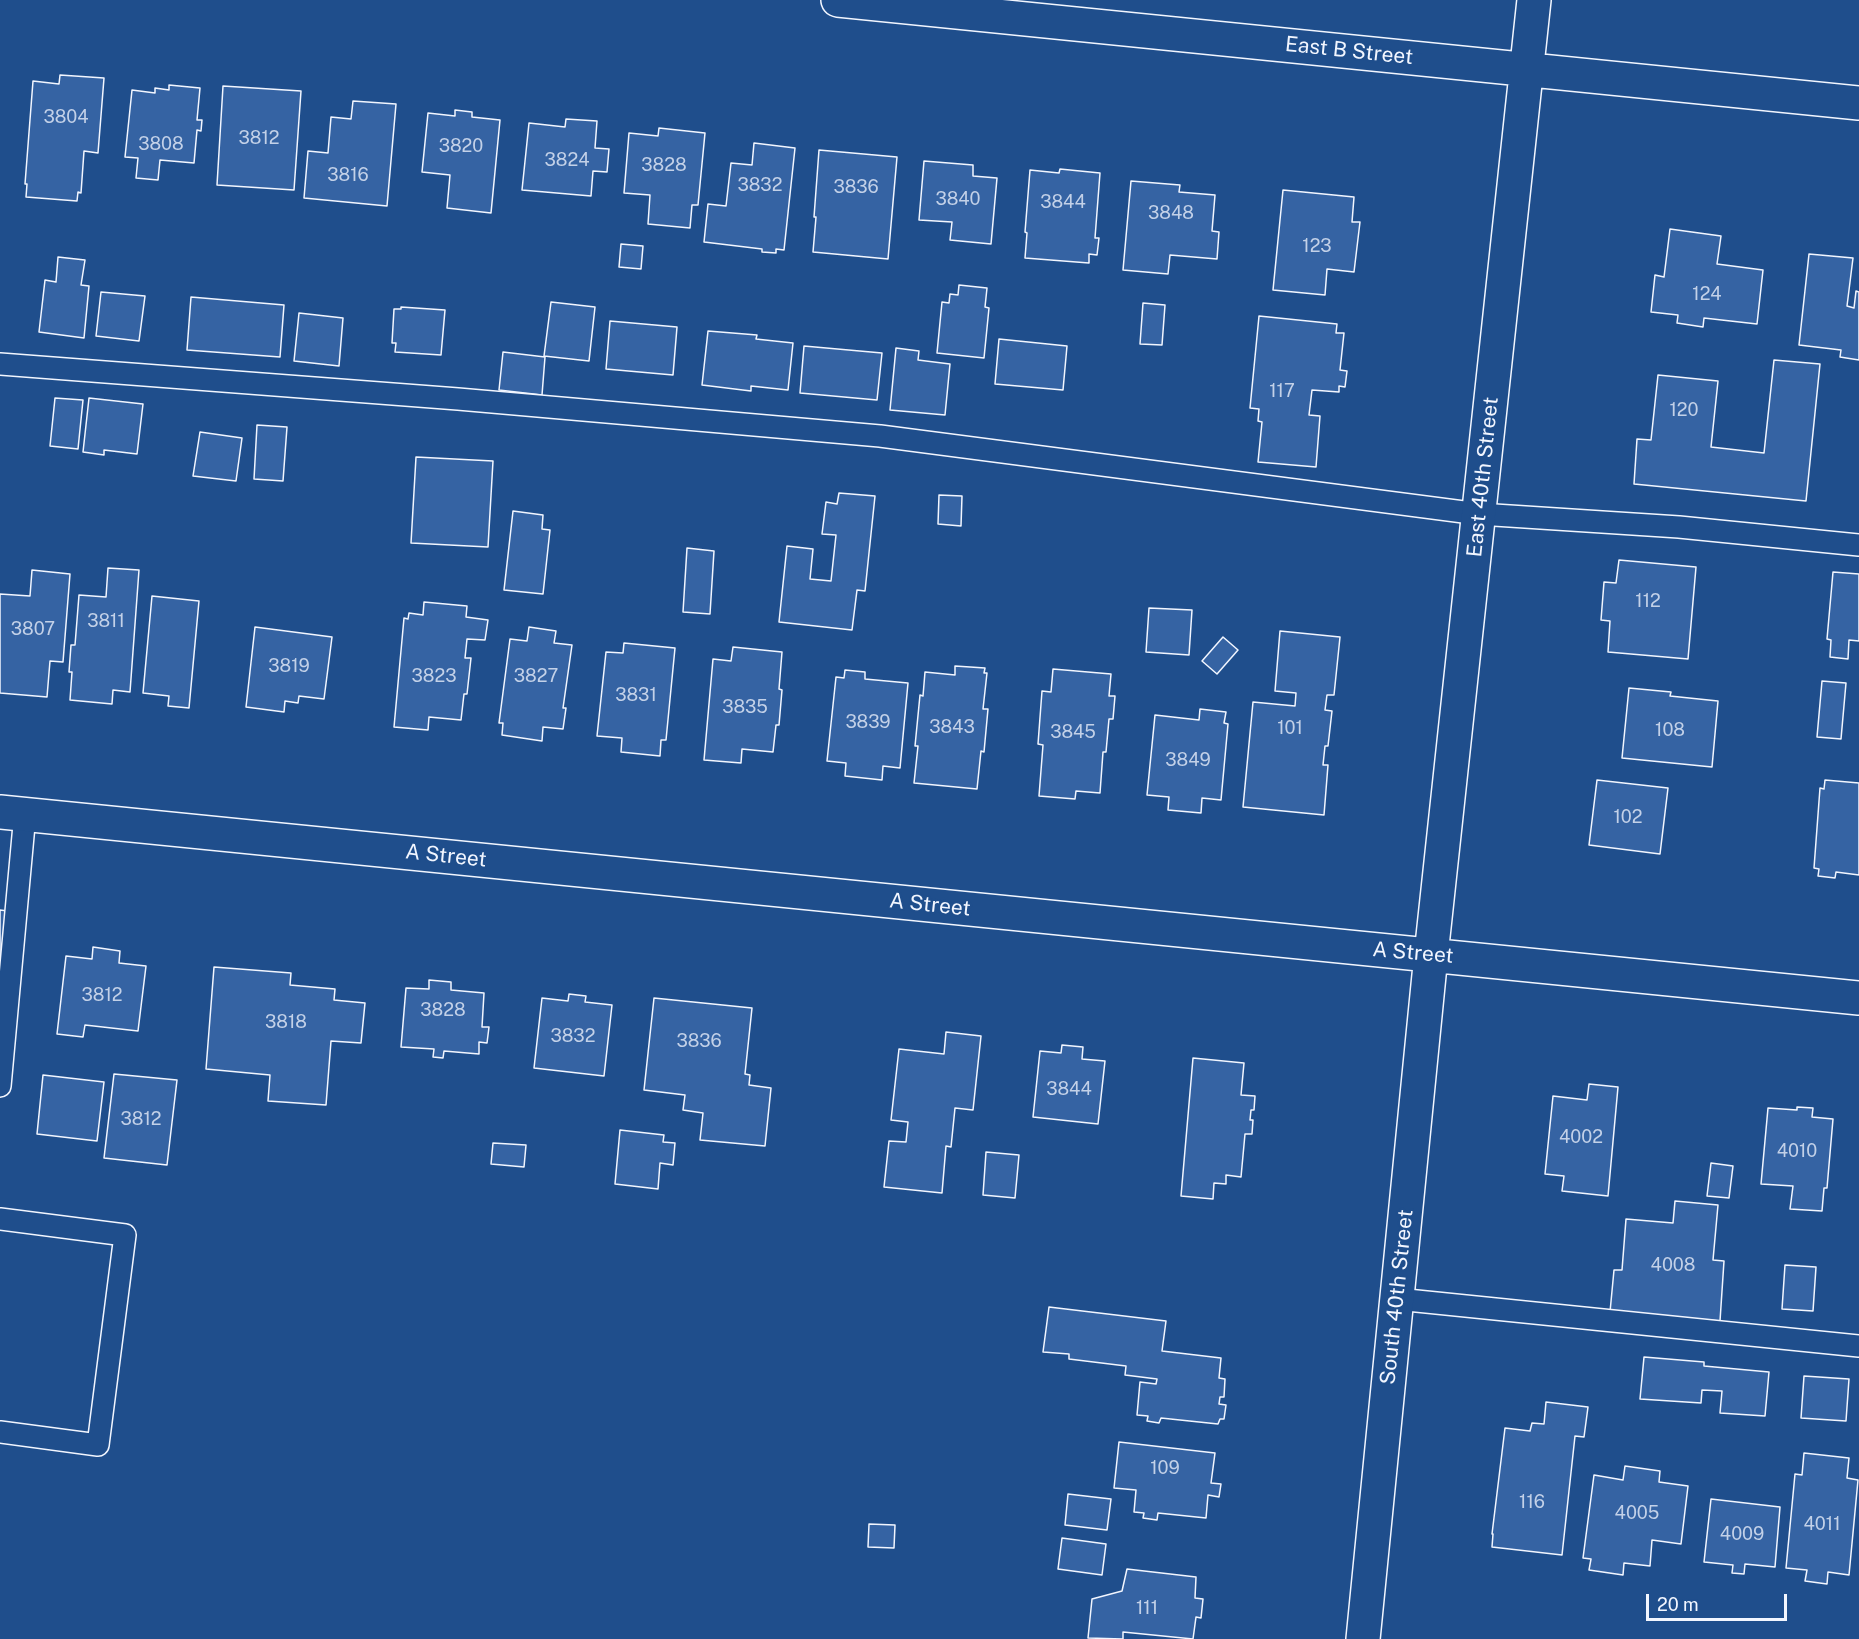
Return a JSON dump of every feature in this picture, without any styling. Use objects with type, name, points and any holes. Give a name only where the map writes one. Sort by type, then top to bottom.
[{"type":"street","name":"East B Street","points":[[838,0],[1859,102]]},
{"type":"street","name":"East 40th Street","points":[[1431,955],[1534,0]]},
{"type":"street","name":"A Street","points":[[12,813],[1859,998]]},
{"type":"street","name":"South 40th Street","points":[[1363,1639],[1431,955]]},
{"type":"lane","points":[[0,364],[458,399],[880,436],[1479,514],[1679,527],[1859,545]]},
{"type":"lane","points":[[0,1086],[12,813]]},
{"type":"lane","points":[[0,1219],[125,1235],[98,1445],[0,1432]]},
{"type":"lane","points":[[1397,1299],[1859,1346]]},
{"type":"building","points":[[60,75],[104,78],[98,153],[84,151],[81,193],[78,192],[77,201],[26,197],[33,81],[59,84]]},
{"type":"building","points":[[169,85],[200,88],[197,120],[202,120],[201,131],[197,130],[194,163],[160,160],[158,180],[136,178],[138,158],[125,157],[132,90],[155,93],[155,88],[169,90]]},
{"type":"building","points":[[223,86],[301,91],[294,190],[217,185]]},
{"type":"building","points":[[353,101],[396,104],[387,206],[304,198],[308,151],[328,153],[331,117],[351,119]]},
{"type":"building","points":[[455,110],[472,112],[472,117],[500,120],[491,213],[447,208],[450,175],[422,172],[428,113],[455,116]]},
{"type":"building","points":[[566,119],[597,121],[595,148],[609,149],[607,172],[593,171],[591,196],[522,190],[529,123],[565,127]]},
{"type":"building","points":[[659,128],[705,133],[698,205],[692,205],[690,228],[648,224],[650,195],[624,193],[629,133],[658,136]]},
{"type":"building","points":[[754,143],[795,148],[784,250],[776,249],[776,253],[762,252],[762,249],[704,242],[708,204],[726,206],[731,163],[752,165]]},
{"type":"building","points":[[819,150],[897,157],[888,259],[813,252]]},
{"type":"building","points":[[924,161],[973,165],[973,176],[997,178],[991,244],[950,240],[952,222],[919,220]]},
{"type":"building","points":[[1060,169],[1100,173],[1095,238],[1099,238],[1097,255],[1089,254],[1089,263],[1025,258],[1030,170],[1059,173]]},
{"type":"building","points":[[1131,181],[1180,185],[1179,192],[1215,195],[1212,231],[1219,232],[1217,259],[1170,255],[1168,274],[1123,270]]},
{"type":"building","points":[[1283,190],[1354,197],[1352,222],[1360,222],[1354,272],[1327,269],[1325,295],[1273,290]]},
{"type":"building","points":[[1670,229],[1721,236],[1717,264],[1763,270],[1757,324],[1704,318],[1703,327],[1677,323],[1678,315],[1651,312],[1655,275],[1664,277]]},
{"type":"building","points":[[621,244],[643,246],[641,269],[619,267]]},
{"type":"building","points":[[1809,254],[1853,258],[1847,306],[1854,308],[1856,291],[1859,292],[1859,360],[1840,357],[1841,350],[1799,345]]},
{"type":"building","points":[[58,257],[85,260],[81,285],[89,286],[84,338],[39,332],[45,280],[56,282]]},
{"type":"building","points":[[959,285],[987,288],[985,307],[989,308],[984,358],[937,353],[942,302],[949,303],[950,294],[958,295]]},
{"type":"building","points":[[101,292],[145,296],[139,341],[96,336]]},
{"type":"building","points":[[191,297],[284,305],[280,357],[187,350]]},
{"type":"building","points":[[551,302],[595,307],[589,361],[544,356]]},
{"type":"building","points":[[1143,303],[1165,305],[1162,345],[1140,344]]},
{"type":"building","points":[[401,307],[445,310],[441,355],[395,352],[396,343],[392,343],[394,309],[401,309]]},
{"type":"building","points":[[299,313],[343,318],[339,366],[294,361]]},
{"type":"building","points":[[1259,316],[1337,324],[1336,333],[1344,333],[1340,370],[1347,371],[1345,387],[1339,386],[1339,392],[1312,390],[1309,415],[1320,416],[1316,467],[1258,462],[1262,422],[1258,421],[1259,409],[1250,408]]},
{"type":"building","points":[[610,321],[677,327],[673,375],[606,369]]},
{"type":"building","points":[[708,331],[757,335],[756,339],[793,343],[788,390],[751,386],[751,391],[702,385]]},
{"type":"building","points":[[999,339],[1067,346],[1063,390],[995,384]]},
{"type":"building","points":[[804,346],[882,353],[877,400],[800,393]]},
{"type":"building","points":[[896,348],[919,351],[918,360],[950,364],[945,415],[890,410]]},
{"type":"building","points":[[503,352],[545,357],[542,395],[499,390]]},
{"type":"building","points":[[1774,360],[1820,364],[1806,501],[1634,484],[1637,439],[1651,440],[1658,375],[1718,381],[1711,447],[1764,453]]},
{"type":"building","points":[[55,398],[83,400],[78,449],[50,446]]},
{"type":"building","points":[[89,398],[143,404],[137,454],[104,450],[104,455],[83,452]]},
{"type":"building","points":[[257,425],[287,427],[283,481],[254,479]]},
{"type":"building","points":[[200,432],[242,438],[236,481],[193,476]]},
{"type":"building","points":[[416,457],[493,461],[488,547],[411,543]]},
{"type":"building","points":[[839,493],[875,496],[865,591],[857,590],[852,630],[779,622],[787,546],[813,549],[810,579],[831,581],[836,535],[822,534],[826,502],[837,504]]},
{"type":"building","points":[[939,495],[962,496],[961,526],[938,524]]},
{"type":"building","points":[[513,511],[543,515],[542,529],[550,530],[543,594],[504,590]]},
{"type":"building","points":[[687,548],[714,551],[710,614],[683,612]]},
{"type":"building","points":[[1619,560],[1696,567],[1688,659],[1608,652],[1610,621],[1601,620],[1604,582],[1616,583]]},
{"type":"building","points":[[108,568],[139,570],[130,692],[113,690],[112,704],[70,700],[71,645],[75,645],[79,595],[106,597]]},
{"type":"building","points":[[32,570],[70,574],[63,662],[50,661],[47,697],[0,693],[0,594],[30,596]]},
{"type":"building","points":[[1833,572],[1859,574],[1859,641],[1849,640],[1848,659],[1830,657],[1831,640],[1827,639]]},
{"type":"building","points":[[152,596],[199,601],[189,708],[168,706],[169,696],[143,693]]},
{"type":"building","points":[[424,602],[467,606],[466,617],[488,620],[485,640],[467,639],[465,658],[471,658],[461,720],[429,717],[428,730],[394,727],[404,618],[408,619],[409,613],[423,615]]},
{"type":"building","points":[[1149,608],[1192,610],[1189,655],[1146,652]]},
{"type":"building","points":[[255,627],[332,637],[324,699],[299,696],[298,703],[285,701],[284,712],[246,707]]},
{"type":"building","points":[[529,627],[556,631],[554,643],[572,645],[563,708],[566,708],[563,729],[543,727],[542,741],[502,735],[503,723],[499,723],[510,639],[527,641]]},
{"type":"building","points":[[1280,631],[1340,637],[1334,695],[1327,695],[1325,710],[1332,711],[1328,746],[1325,746],[1323,765],[1328,765],[1324,815],[1243,807],[1253,702],[1295,706],[1296,693],[1275,691]]},
{"type":"building","points":[[1223,637],[1238,650],[1217,674],[1202,661]]},
{"type":"building","points":[[624,643],[675,648],[666,740],[661,740],[660,756],[621,752],[622,738],[597,736],[606,652],[623,653]]},
{"type":"building","points":[[733,647],[782,652],[779,725],[776,725],[773,752],[742,749],[741,763],[704,760],[713,659],[731,661]]},
{"type":"building","points":[[955,666],[985,668],[984,673],[987,673],[983,709],[988,709],[984,752],[981,751],[977,789],[914,783],[920,695],[923,696],[925,672],[955,675]]},
{"type":"building","points":[[1053,669],[1111,674],[1109,696],[1115,696],[1113,719],[1109,719],[1106,752],[1103,752],[1100,793],[1076,791],[1075,799],[1039,796],[1043,745],[1038,744],[1042,691],[1051,692]]},
{"type":"building","points":[[845,670],[865,672],[865,679],[908,683],[900,768],[883,766],[882,780],[845,776],[846,763],[827,761],[836,677],[844,678]]},
{"type":"building","points":[[1822,681],[1846,683],[1841,739],[1817,737]]},
{"type":"building","points":[[1629,688],[1671,692],[1670,696],[1718,701],[1712,767],[1622,758]]},
{"type":"building","points":[[1200,709],[1226,712],[1224,723],[1228,724],[1221,800],[1202,798],[1201,813],[1168,810],[1169,797],[1147,795],[1155,715],[1199,720]]},
{"type":"building","points":[[1597,780],[1668,788],[1660,854],[1589,845]]},
{"type":"building","points":[[1825,780],[1859,783],[1859,875],[1836,872],[1835,878],[1818,876],[1819,869],[1814,868],[1820,788],[1824,789]]},
{"type":"building","points":[[0,910],[8,911],[0,998]]},
{"type":"building","points":[[93,947],[120,951],[119,963],[146,966],[138,1031],[85,1025],[83,1037],[57,1034],[66,956],[92,959]]},
{"type":"building","points":[[214,967],[291,973],[290,985],[335,989],[334,1000],[365,1003],[361,1043],[331,1041],[326,1105],[268,1101],[270,1075],[206,1069]]},
{"type":"building","points":[[429,980],[451,982],[451,990],[484,993],[482,1027],[489,1027],[487,1043],[479,1042],[479,1054],[444,1051],[443,1058],[433,1057],[434,1049],[401,1047],[406,988],[429,989]]},
{"type":"building","points":[[569,994],[586,996],[585,1002],[612,1005],[604,1076],[534,1068],[542,998],[568,1001]]},
{"type":"building","points":[[654,998],[752,1008],[745,1074],[750,1075],[749,1085],[771,1088],[765,1146],[700,1140],[703,1113],[683,1110],[685,1095],[644,1090]]},
{"type":"building","points":[[946,1032],[981,1036],[973,1110],[955,1108],[951,1147],[946,1146],[942,1193],[884,1187],[889,1141],[906,1142],[908,1122],[891,1120],[899,1049],[944,1054]]},
{"type":"building","points":[[1062,1045],[1083,1047],[1082,1059],[1105,1061],[1098,1124],[1033,1117],[1040,1051],[1061,1053]]},
{"type":"building","points":[[1193,1058],[1244,1063],[1241,1095],[1255,1096],[1254,1110],[1251,1110],[1250,1120],[1253,1120],[1252,1134],[1245,1134],[1241,1177],[1226,1175],[1226,1184],[1214,1183],[1213,1199],[1181,1196]]},
{"type":"building","points":[[114,1074],[177,1080],[167,1165],[104,1158]]},
{"type":"building","points":[[43,1075],[104,1082],[97,1141],[37,1134]]},
{"type":"building","points":[[1589,1084],[1618,1087],[1608,1196],[1562,1191],[1564,1176],[1545,1174],[1553,1096],[1587,1100]]},
{"type":"building","points":[[1797,1107],[1813,1108],[1812,1117],[1833,1119],[1827,1188],[1824,1188],[1822,1211],[1790,1209],[1793,1186],[1761,1184],[1768,1108],[1797,1110]]},
{"type":"building","points":[[620,1130],[664,1135],[663,1142],[675,1143],[673,1165],[660,1163],[658,1189],[615,1184]]},
{"type":"building","points":[[493,1143],[526,1145],[524,1167],[491,1164]]},
{"type":"building","points":[[986,1152],[1019,1155],[1015,1198],[983,1195]]},
{"type":"building","points":[[1711,1163],[1733,1166],[1729,1198],[1707,1196]]},
{"type":"building","points":[[1675,1201],[1718,1205],[1713,1260],[1724,1261],[1720,1321],[1610,1312],[1614,1270],[1622,1270],[1626,1219],[1673,1223]]},
{"type":"building","points":[[1785,1265],[1816,1267],[1813,1311],[1782,1309]]},
{"type":"building","points":[[1049,1307],[1166,1321],[1162,1351],[1221,1358],[1219,1378],[1225,1379],[1224,1397],[1220,1397],[1219,1404],[1226,1405],[1224,1419],[1220,1419],[1218,1424],[1161,1418],[1159,1423],[1147,1421],[1148,1416],[1137,1415],[1140,1382],[1156,1384],[1157,1379],[1125,1375],[1126,1366],[1069,1359],[1069,1354],[1043,1352]]},
{"type":"building","points":[[1644,1357],[1704,1362],[1704,1366],[1769,1372],[1765,1416],[1720,1413],[1722,1391],[1702,1390],[1701,1403],[1640,1399]]},
{"type":"building","points":[[1804,1376],[1849,1379],[1846,1421],[1801,1418]]},
{"type":"building","points":[[1546,1402],[1588,1407],[1584,1437],[1575,1436],[1562,1555],[1492,1547],[1505,1428],[1530,1431],[1532,1423],[1544,1424]]},
{"type":"building","points":[[1119,1442],[1215,1453],[1211,1483],[1221,1484],[1219,1497],[1208,1495],[1206,1518],[1158,1513],[1157,1520],[1143,1518],[1144,1513],[1134,1512],[1136,1490],[1114,1488]]},
{"type":"building","points":[[1804,1453],[1849,1458],[1847,1478],[1858,1480],[1849,1575],[1828,1572],[1827,1584],[1805,1581],[1807,1570],[1786,1568],[1795,1474],[1802,1475]]},
{"type":"building","points":[[1625,1466],[1660,1471],[1659,1482],[1688,1486],[1681,1544],[1652,1540],[1650,1566],[1624,1563],[1623,1575],[1589,1570],[1591,1559],[1583,1558],[1594,1475],[1623,1480]]},
{"type":"building","points":[[1068,1494],[1111,1499],[1107,1530],[1065,1525]]},
{"type":"building","points":[[1711,1499],[1780,1507],[1775,1567],[1745,1564],[1744,1574],[1732,1573],[1733,1565],[1704,1562]]},
{"type":"building","points":[[869,1524],[895,1525],[894,1548],[868,1547]]},
{"type":"building","points":[[1062,1538],[1106,1544],[1102,1575],[1058,1569]]},
{"type":"building","points":[[1127,1569],[1196,1577],[1195,1598],[1203,1599],[1201,1618],[1196,1617],[1193,1639],[1123,1632],[1123,1639],[1088,1638],[1092,1599],[1122,1591]]}]
